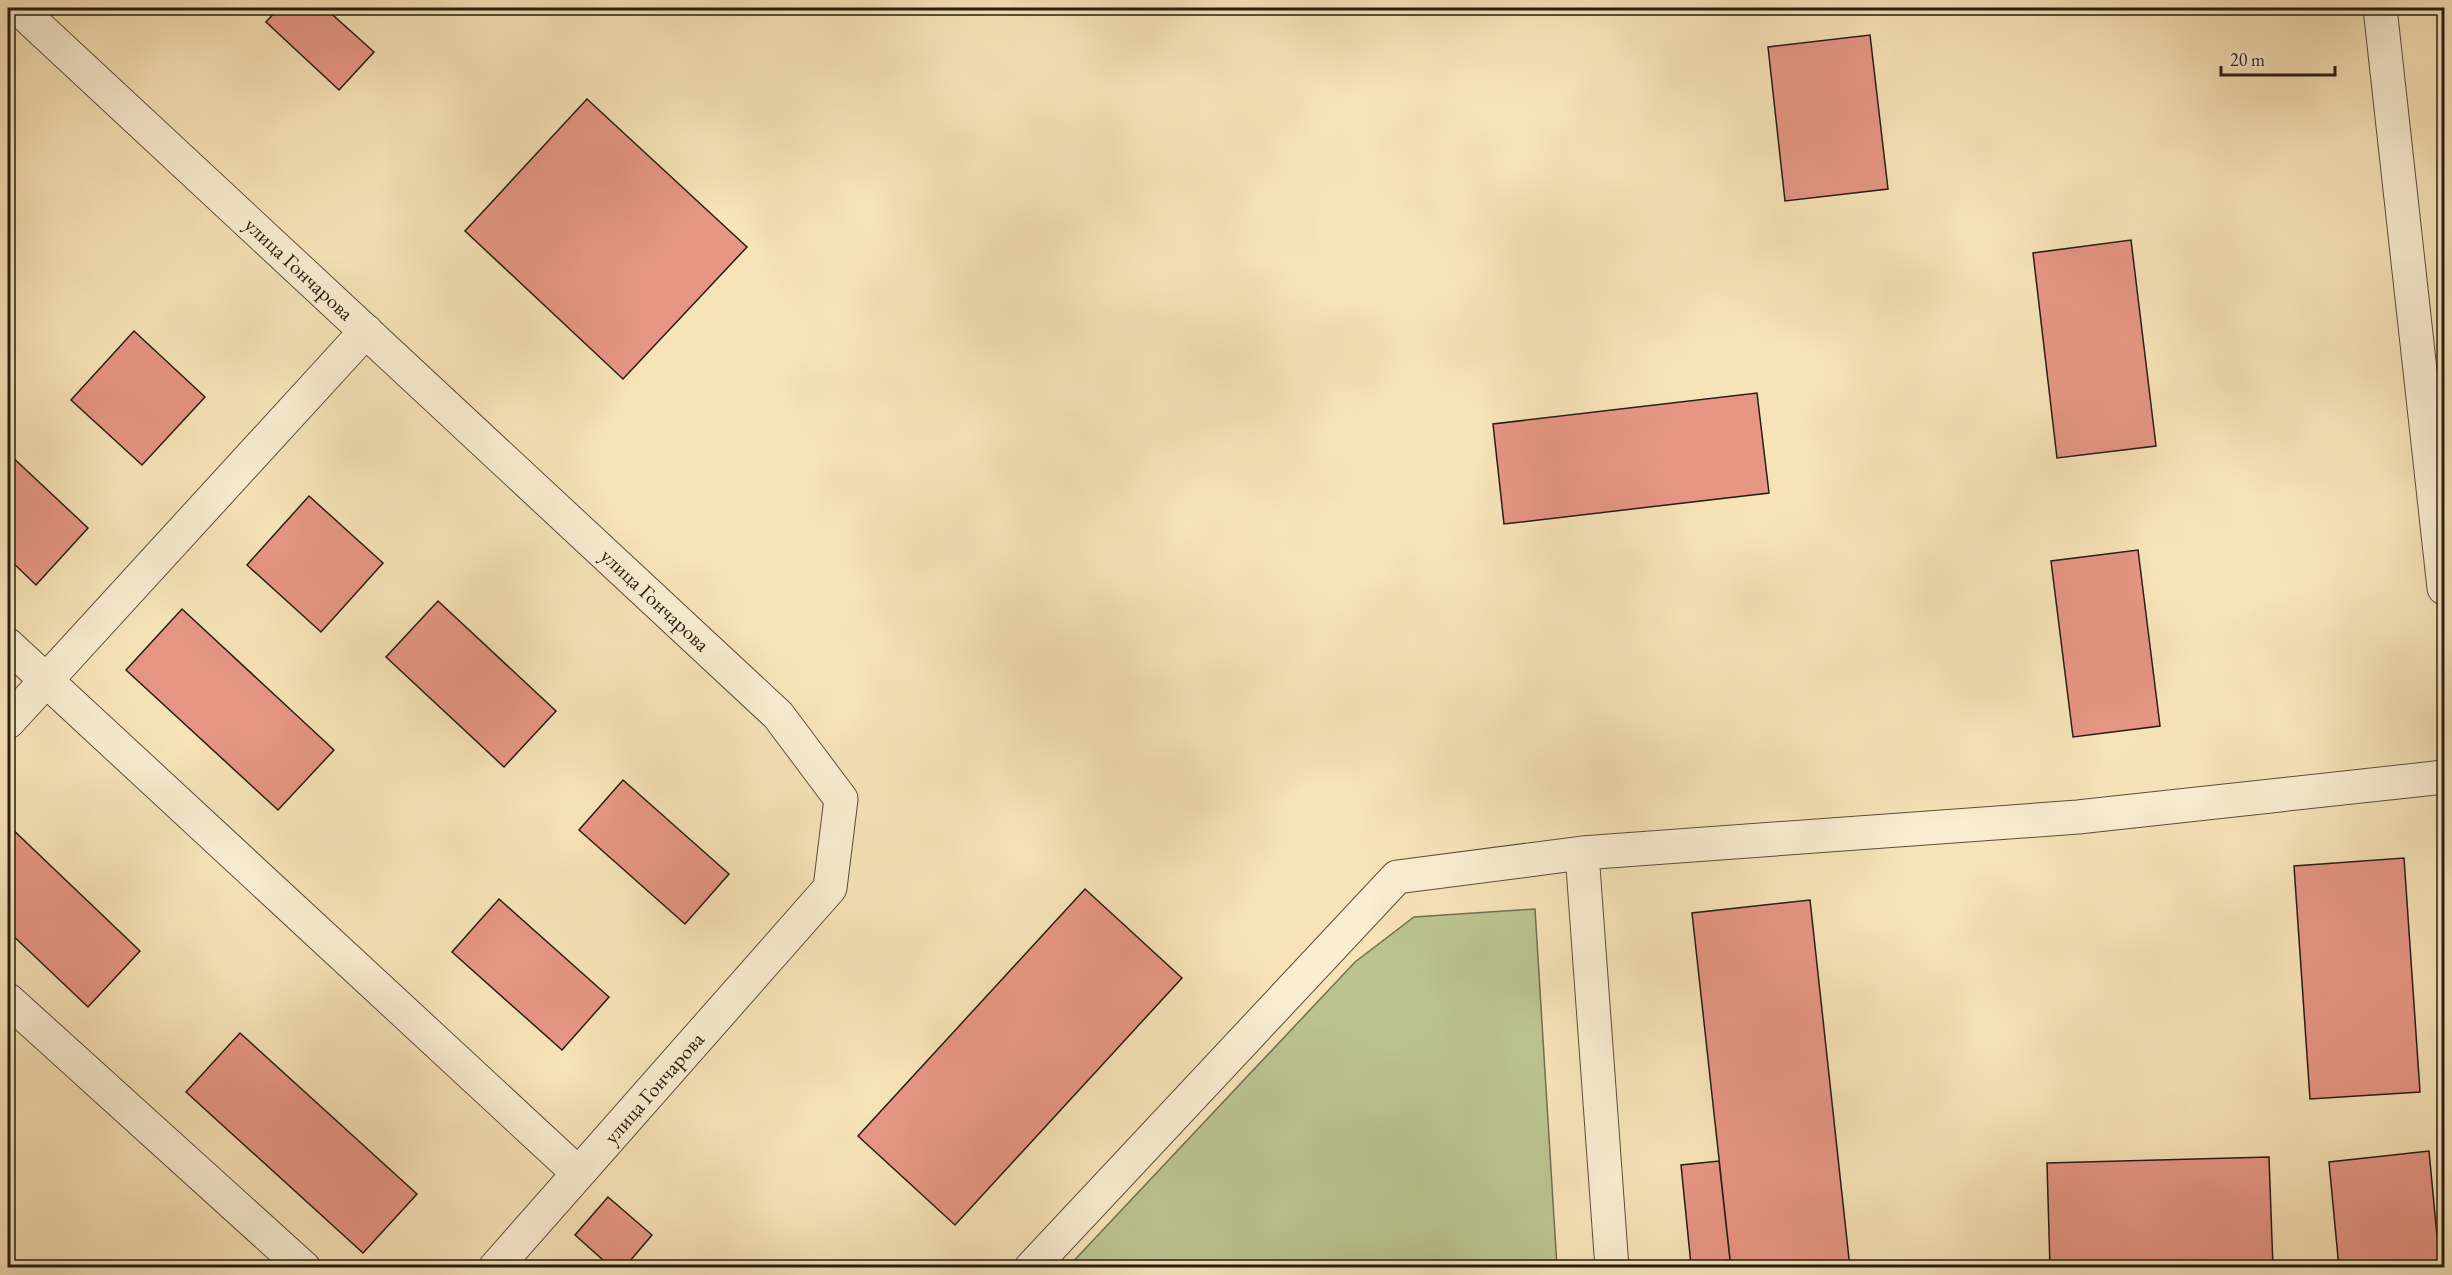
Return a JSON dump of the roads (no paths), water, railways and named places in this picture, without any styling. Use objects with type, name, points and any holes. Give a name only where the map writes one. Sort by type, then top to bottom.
[{"type":"street","name":"улица Гончарова","points":[[18,8],[778,715],[841,799],[830,888],[495,1268]]},
{"type":"street","points":[[2380,8],[2445,588]]},
{"type":"street","points":[[8,722],[366,331]]},
{"type":"street","points":[[8,645],[578,1173]]},
{"type":"street","points":[[1031,1268],[1397,877],[1582,853],[2078,817],[2445,777]]},
{"type":"street","points":[[1582,853],[1612,1268]]},
{"type":"street","points":[[8,1000],[304,1268]]}]
